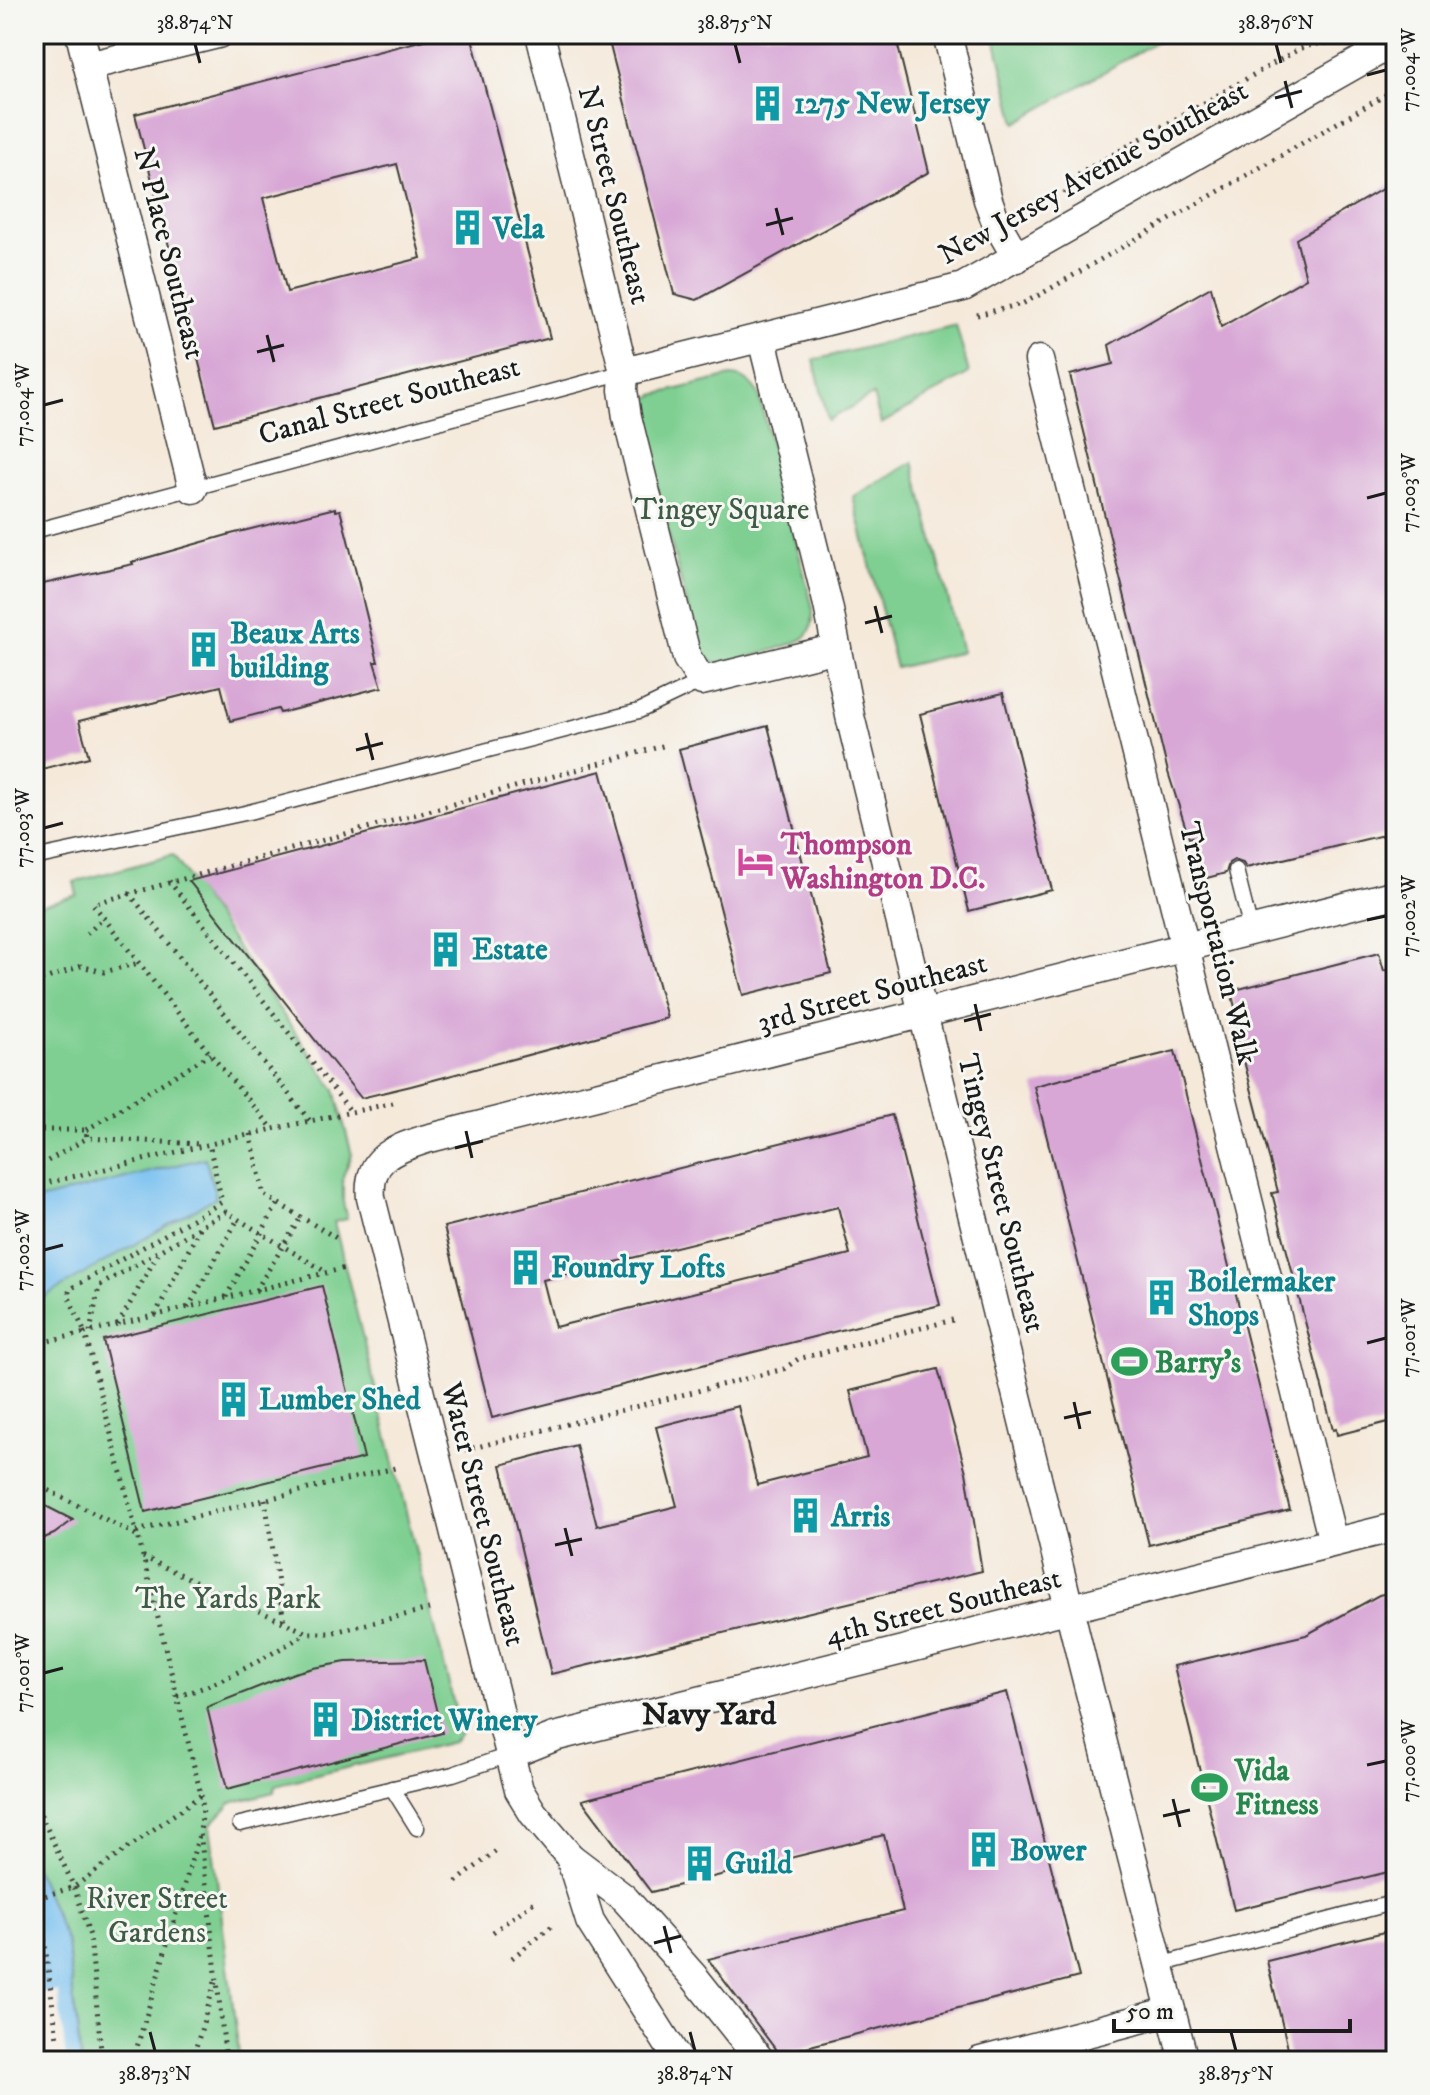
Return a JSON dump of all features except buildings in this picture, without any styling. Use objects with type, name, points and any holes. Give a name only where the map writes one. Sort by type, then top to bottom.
[{"type":"street","name":"N Place Southeast","points":[[80,34],[193,489]]},
{"type":"street","points":[[88,66],[218,34]]},
{"type":"street","name":"N Street Southeast","points":[[540,34],[624,372],[624,405],[687,658],[702,681]]},
{"type":"street","points":[[947,34],[988,200],[996,222],[1017,258]]},
{"type":"street","name":"New Jersey Avenue Southeast","points":[[762,339],[945,293],[979,279],[1396,41]]},
{"type":"street","name":"Canal Street Southeast","points":[[624,372],[762,339]]},
{"type":"street","name":"Tingey Street Southeast","points":[[762,339],[923,1015],[1184,2061]]},
{"type":"street","name":"Transportation Walk","points":[[1039,360],[1333,1542]]},
{"type":"street","points":[[702,681],[837,648]]},
{"type":"street","name":"3rd Street Southeast","points":[[373,1171],[392,1151],[426,1139],[1396,894]]},
{"type":"street","name":"Water Street Southeast","points":[[373,1171],[371,1198],[519,1790],[533,1813],[570,1857],[624,1898],[714,1999],[761,2061]]},
{"type":"street","name":"4th Street Southeast","points":[[509,1755],[554,1737],[1396,1527]]},
{"type":"street","name":"Water Street Southeast","points":[[570,1857],[590,1921],[679,2061]]},
{"type":"street","points":[[980,2061],[1171,2011]]},
{"type":"lane","name":"Canal Street Southeast","points":[[34,531],[624,372]]},
{"type":"lane","points":[[34,858],[245,813],[639,711],[702,681]]},
{"type":"lane","points":[[1236,870],[1251,930]]},
{"type":"lane","points":[[240,1824],[453,1774],[509,1755]]},
{"type":"lane","points":[[392,1788],[417,1828]]},
{"type":"lane","points":[[1159,1965],[1396,1902]]},
{"type":"path","points":[[1061,198],[1078,175],[1096,164],[1299,49],[1334,42]]},
{"type":"path","points":[[273,1129],[93,904],[666,745]]},
{"type":"path","points":[[169,881],[353,1113]]},
{"type":"path","points":[[129,893],[310,1122]]},
{"type":"path","points":[[87,934],[104,917]]},
{"type":"path","points":[[34,978],[42,980],[81,966],[104,972],[139,963]]},
{"type":"path","points":[[34,1130],[86,1130],[210,1054]]},
{"type":"path","points":[[34,1186],[393,1103]]},
{"type":"path","points":[[86,1130],[87,1138]]},
{"type":"path","points":[[250,1134],[264,1195],[338,1239]]},
{"type":"path","points":[[34,1169],[87,1138],[209,1144]]},
{"type":"path","points":[[133,2061],[200,1831],[203,1809],[88,1333],[68,1295],[70,1289],[222,1202],[209,1144]]},
{"type":"path","points":[[225,1298],[278,1203]]},
{"type":"path","points":[[88,1333],[99,1286],[226,1212],[326,1273]]},
{"type":"path","points":[[256,1290],[301,1217]]},
{"type":"path","points":[[188,1308],[238,1219]]},
{"type":"path","points":[[154,1316],[200,1227]]},
{"type":"path","points":[[118,1325],[159,1251]]},
{"type":"path","points":[[34,1344],[345,1268]]},
{"type":"path","points":[[462,1451],[784,1369],[798,1359],[957,1319]]},
{"type":"path","points":[[34,1474],[36,1484],[137,1534],[395,1468]]},
{"type":"path","points":[[265,1499],[284,1622]]},
{"type":"path","points":[[143,1556],[307,1633],[330,1633],[429,1609]]},
{"type":"path","points":[[177,1696],[199,1691],[307,1633]]},
{"type":"path","points":[[34,1899],[74,1887],[201,1795]]},
{"type":"path","points":[[34,1800],[74,1887],[90,1936],[102,2061]]},
{"type":"path","points":[[200,1831],[226,2061]]},
{"type":"path","points":[[456,1882],[496,1851]]},
{"type":"path","points":[[493,1932],[534,1902]]},
{"type":"path","points":[[34,1913],[41,1914],[57,2038]]},
{"type":"path","points":[[512,1958],[552,1926]]},
{"type":"path","points":[[192,2061],[217,1977]]},
{"type":"green space","points":[[994,34],[1169,34],[1016,123]]},
{"type":"green space","points":[[956,325],[969,373],[881,424],[873,395],[828,420],[814,360]]},
{"type":"green space","name":"Tingey Square","points":[[731,376],[747,381],[758,393],[813,617],[809,632],[799,641],[720,663],[700,655],[637,413],[654,395]]},
{"type":"green space","points":[[913,462],[962,652],[896,668],[853,497]]},
{"type":"green space","name":"The Yards Park","points":[[173,855],[335,1090],[352,1155],[343,1176],[343,1202],[347,1219],[334,1222],[461,1733],[453,1742],[275,1785],[274,1792],[231,1803],[210,1825],[240,2061],[81,2061],[67,1943],[34,1865],[34,907],[77,895],[74,882]]},
{"type":"water","points":[[205,1158],[216,1197],[34,1303],[34,1201]]},
{"type":"water","points":[[34,1865],[67,1943],[81,2061],[34,2061]]},
{"type":"pier","points":[[58,1992],[66,2059],[51,2060],[45,2052],[34,2050],[37,2025],[34,1994]]},
{"type":"place","name":"1275 New Jersey","points":[[768,103]]},
{"type":"place","name":"Vela","points":[[467,228]]},
{"type":"place","name":"Beaux Arts building","points":[[204,650]]},
{"type":"place","name":"Thompson Washington D.C.","points":[[755,861]]},
{"type":"place","name":"Estate","points":[[446,949]]},
{"type":"place","name":"Foundry Lofts","points":[[525,1267]]},
{"type":"place","name":"Boilermaker Shops","points":[[1162,1298]]},
{"type":"place","name":"Barry's","points":[[1129,1362]]},
{"type":"place","name":"Lumber Shed","points":[[233,1399]]},
{"type":"place","name":"Arris","points":[[805,1516]]},
{"type":"place","name":"District Winery","points":[[325,1720]]},
{"type":"place","name":"Vida Fitness","points":[[1209,1787]]},
{"type":"place","name":"Bower","points":[[984,1850]]},
{"type":"place","name":"Guild","points":[[699,1863]]},
{"type":"district","name":"Navy Yard","points":[[709,1713]]},
{"type":"park label","name":"River Street Gardens","points":[[157,1915]]}]
